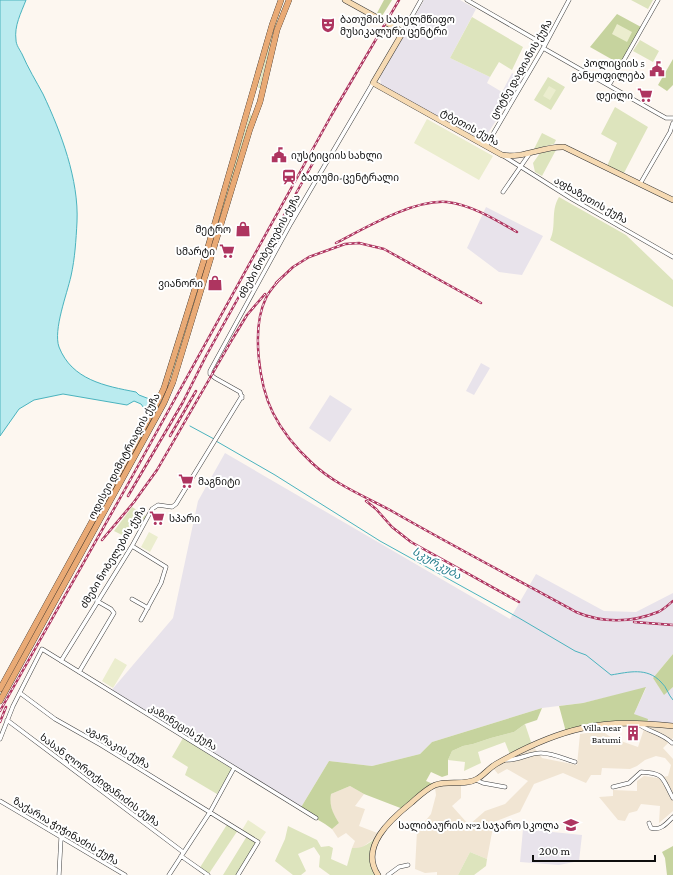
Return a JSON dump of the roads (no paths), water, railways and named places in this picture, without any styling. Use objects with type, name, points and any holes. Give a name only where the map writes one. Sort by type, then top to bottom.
[{"type":"main road","points":[[261,98],[257,94],[252,93],[281,0]]},
{"type":"main road","points":[[261,98],[274,41],[289,0]]},
{"type":"main road","name":"ოდისეი დიმიტრიადის ქუჩა","points":[[0,689],[159,398],[169,372],[252,93]]},
{"type":"main road","name":"ოდისეი დიმიტრიადის ქუჩა","points":[[0,701],[164,403],[175,374],[261,98]]},
{"type":"main road","points":[[249,107],[253,111],[257,112]]},
{"type":"street","points":[[345,0],[403,32]]},
{"type":"street","name":"ძმები ნობელების ქუჩა","points":[[60,661],[132,546],[152,509],[158,505],[172,507],[175,505],[242,398],[240,390],[210,374],[210,371],[291,223],[421,0]]},
{"type":"street","points":[[467,0],[657,113],[673,120],[670,132],[640,184]]},
{"type":"street","name":"ცოტნე დადიანის ქუჩა","points":[[486,146],[569,0]]},
{"type":"street","points":[[609,85],[658,0]]},
{"type":"street","name":"ტბეთის ქუჩა","points":[[373,83],[502,155],[516,156],[564,147],[673,200]]},
{"type":"street","points":[[503,192],[530,153]]},
{"type":"street","name":"აფხაზეთის ქუჩა","points":[[502,155],[567,196],[673,257]]},
{"type":"street","points":[[132,546],[166,567],[161,583],[141,620]]},
{"type":"street","points":[[132,599],[148,608]]},
{"type":"street","points":[[79,672],[114,613],[111,609],[97,601]]},
{"type":"street","name":"კაზინეცის ქუჩა","points":[[20,693],[42,649],[316,818]]},
{"type":"street","points":[[0,738],[20,693]]},
{"type":"street","name":"აგარაკის ქუჩა","points":[[20,693],[55,719],[101,745],[258,842],[238,875]]},
{"type":"street","name":"ხასან ლორთქიფანიძის ქუჩა","points":[[7,720],[208,875]]},
{"type":"street","points":[[637,723],[646,730],[660,734],[672,743]]},
{"type":"street","points":[[378,875],[372,863],[374,850],[382,831],[391,819],[426,790],[436,785],[476,780],[491,767],[538,742],[559,734],[606,724],[637,723],[673,726]]},
{"type":"street","points":[[504,760],[512,761],[541,753],[575,762]]},
{"type":"street","points":[[169,875],[210,812],[234,768]]},
{"type":"street","points":[[613,787],[629,783],[641,772],[653,772],[662,776],[673,798]]},
{"type":"street","points":[[476,780],[483,783],[505,787]]},
{"type":"street","name":"ზაქარია ჭიჭინაძის ქუჩა","points":[[0,801],[125,875]]},
{"type":"street","points":[[649,823],[651,828],[656,830],[662,828],[673,817]]},
{"type":"street","points":[[59,875],[61,838]]},
{"type":"street","points":[[388,875],[399,867],[408,865]]},
{"type":"water","points":[[0,0],[26,0],[17,25],[17,44],[43,94],[56,124],[68,156],[75,190],[77,222],[75,249],[71,276],[59,322],[59,347],[72,367],[91,380],[101,384],[136,392],[139,395],[152,400],[146,411],[141,404],[134,401],[127,405],[63,394],[34,400],[19,409],[0,436]]},
{"type":"waterway","name":"სკურკუბა","points":[[190,426],[214,439]]},
{"type":"waterway","name":"სკურკუბა","points":[[216,441],[275,475],[380,541],[519,618],[575,651],[586,655],[611,675],[644,672],[656,677],[663,684],[673,700]]},
{"type":"railway","points":[[0,711],[128,484],[331,116],[399,0]]},
{"type":"railway","points":[[128,496],[183,402],[206,356],[314,161]]},
{"type":"railway","points":[[336,243],[390,216],[420,205],[434,202],[447,202],[466,206],[517,232]]},
{"type":"railway","points":[[276,283],[293,267],[309,257],[345,244],[359,243],[384,249],[481,303]]},
{"type":"railway","points":[[280,279],[270,290],[261,310],[258,340],[261,372],[268,401],[273,413],[291,440],[312,463],[330,477],[350,489],[576,612],[586,616],[606,620],[627,620],[648,616],[658,612],[673,601]]},
{"type":"railway","points":[[102,540],[134,502],[157,470],[247,315],[265,294]]},
{"type":"railway","points":[[170,436],[196,391]]},
{"type":"railway","points":[[366,501],[376,509],[392,527],[411,542],[519,602]]},
{"type":"railway","points":[[634,622],[673,625]]},
{"type":"railway","points":[[0,722],[6,707]]},
{"type":"place","name":"ბათუმის სახელმწიფო მუსიკალური ცენტრი","points":[[328,25]]},
{"type":"place","name":"პოლიციის 5 განყოფილება","points":[[657,69]]},
{"type":"place","name":"დეილი","points":[[645,95]]},
{"type":"place","name":"იუსტიციის სახლი","points":[[279,155]]},
{"type":"place","name":"ბათუმი-ცენტრალი","points":[[289,177]]},
{"type":"place","name":"მეტრო","points":[[243,229]]},
{"type":"place","name":"სმარტი","points":[[227,251]]},
{"type":"place","name":"ვიანორი","points":[[215,283]]},
{"type":"place","name":"მაგნიტი","points":[[186,481]]},
{"type":"place","name":"სპარი","points":[[157,518]]},
{"type":"place","name":"Villa near Batumi","points":[[633,733]]},
{"type":"place","name":"სალიბაურის №2 საჯარო სკოლა","points":[[571,825]]}]
